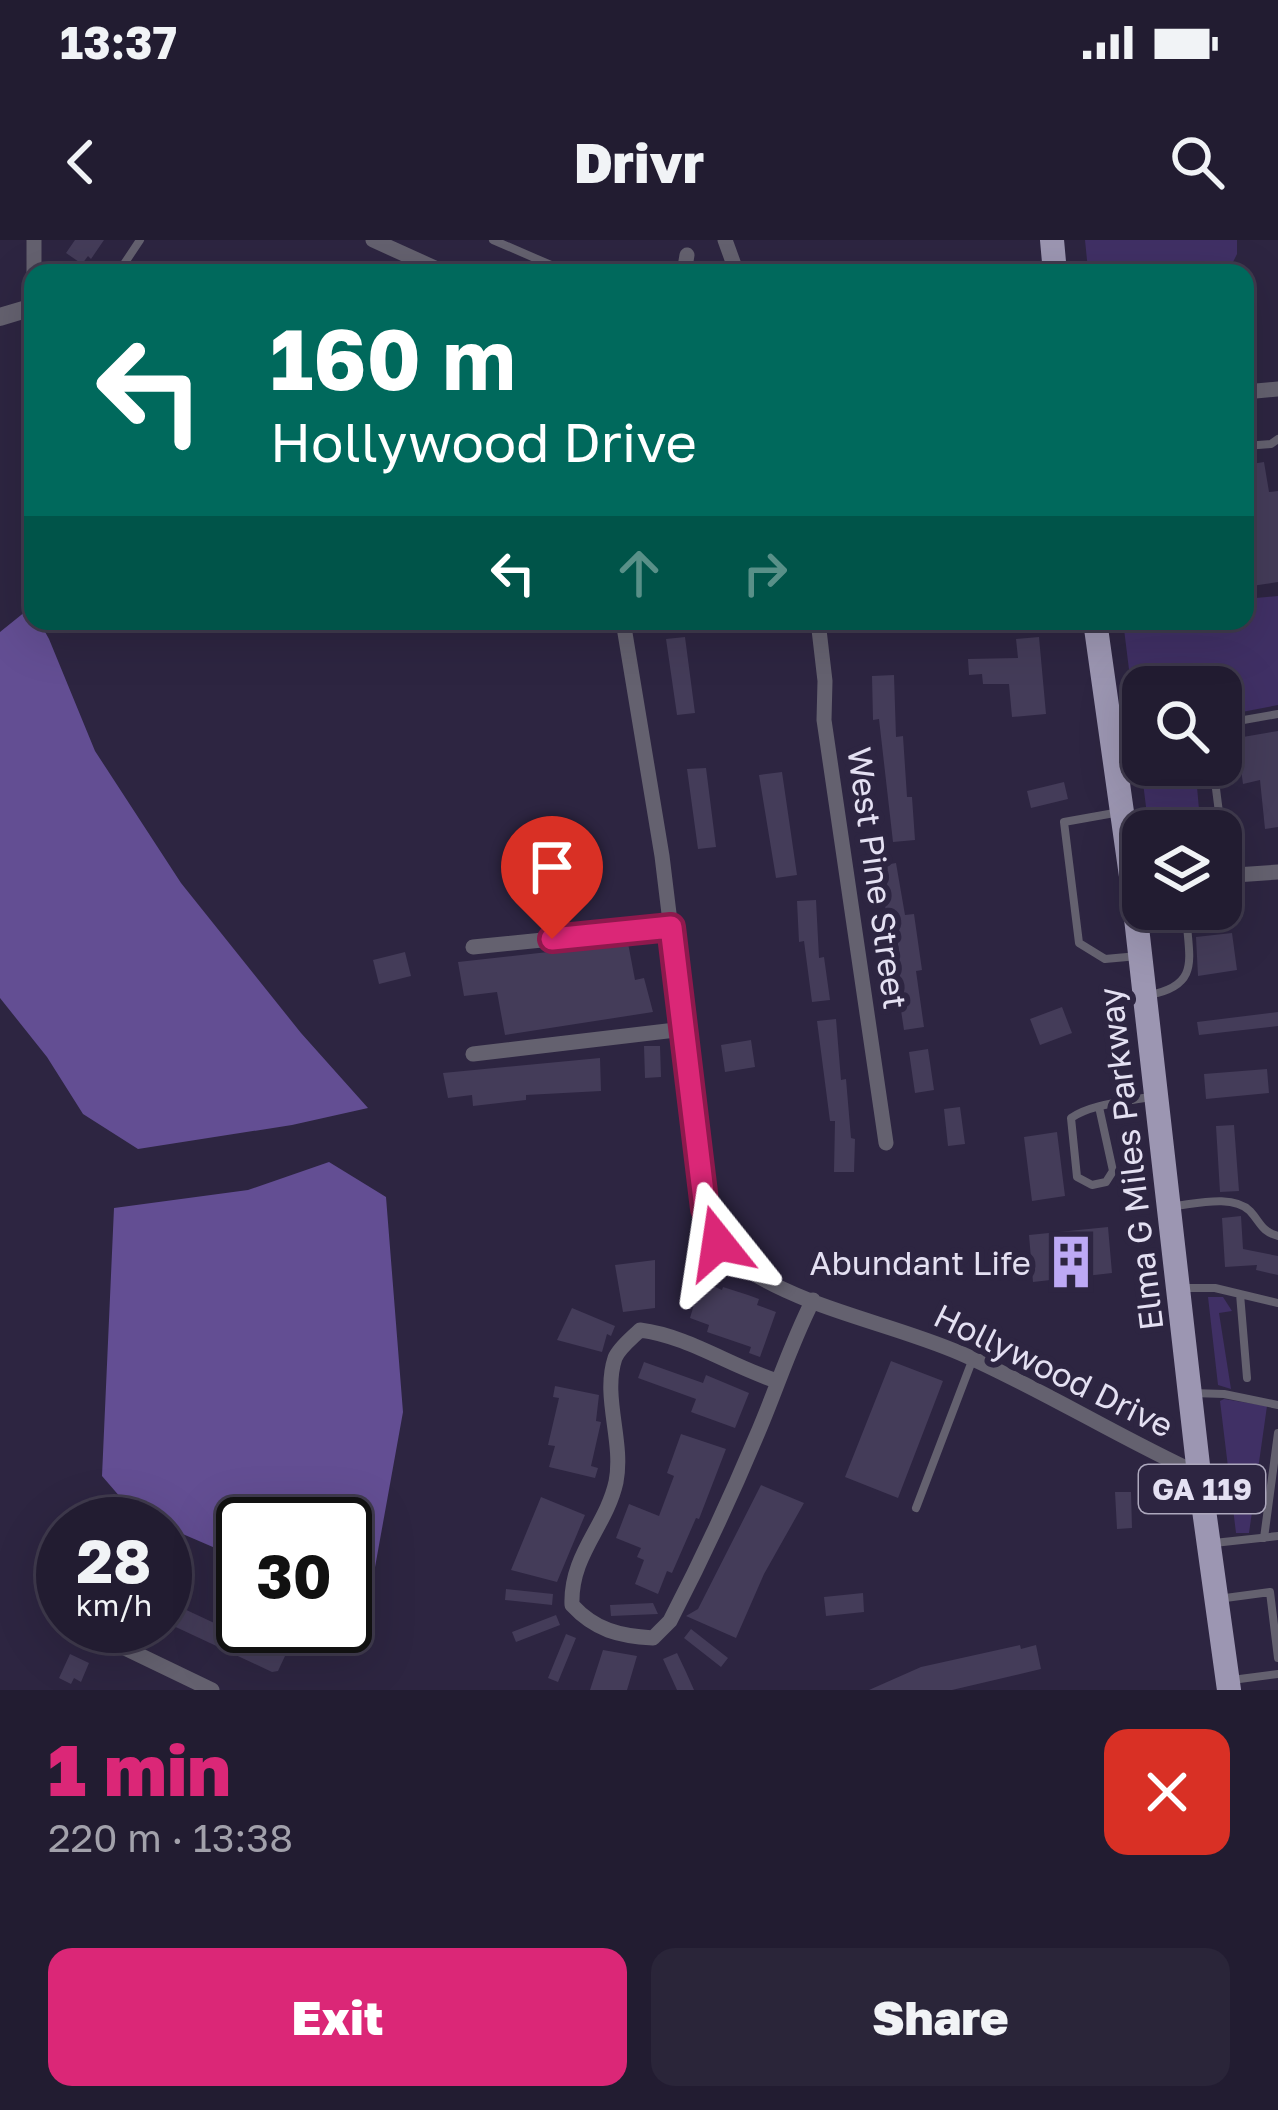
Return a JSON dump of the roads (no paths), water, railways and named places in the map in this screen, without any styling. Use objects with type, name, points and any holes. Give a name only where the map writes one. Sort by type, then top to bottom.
[{"type":"main road","name":"Elma G Miles Parkway","points":[[1095,630],[1122,816]]},
{"type":"main road","name":"Elma G Miles Parkway","points":[[1139,930],[1199,1474],[1229,1685]]},
{"type":"street","points":[[373,240],[426,264]]},
{"type":"street","name":"Hollywood Drive","points":[[624,630],[671,927],[705,1209],[718,1243],[742,1267],[813,1300],[973,1359],[1199,1474]]},
{"type":"street","name":"West Pine Street","points":[[819,630],[824,720],[886,1144]]},
{"type":"street","points":[[1242,875],[1278,872]]},
{"type":"street","points":[[473,947],[671,927]]},
{"type":"street","points":[[473,1054],[685,1029]]},
{"type":"street","points":[[777,1381],[733,1367],[670,1334],[640,1330],[616,1354],[612,1383],[618,1440],[616,1483],[571,1580],[572,1605],[589,1623],[622,1636],[653,1637],[670,1621],[758,1432],[813,1300]]},
{"type":"street","points":[[127,1653],[183,1684],[212,1690]]},
{"type":"lane","points":[[493,240],[549,264]]},
{"type":"lane","points":[[1277,389],[1278,400]]},
{"type":"lane","points":[[1242,720],[1278,714]]},
{"type":"lane","points":[[1121,812],[1064,822],[1076,922],[1079,943],[1105,959],[1140,956]]},
{"type":"lane","points":[[1145,996],[1175,991],[1183,982],[1188,970],[1187,930]]},
{"type":"lane","points":[[1099,1107],[1114,1171],[1106,1183],[1092,1185],[1077,1177],[1070,1126],[1074,1114],[1099,1107],[1156,1095]]},
{"type":"lane","points":[[1169,1206],[1227,1202],[1242,1206],[1266,1232],[1278,1236]]},
{"type":"lane","points":[[1178,1288],[1215,1288],[1278,1303]]},
{"type":"lane","points":[[1240,1294],[1247,1378]]},
{"type":"lane","points":[[916,1508],[973,1359]]},
{"type":"lane","points":[[1190,1393],[1278,1405]]},
{"type":"lane","points":[[1264,1538],[1278,1433]]},
{"type":"lane","points":[[1209,1544],[1278,1536]]},
{"type":"lane","points":[[1217,1599],[1270,1592],[1278,1658]]},
{"type":"lane","points":[[1229,1685],[1278,1674]]},
{"type":"lane","points":[[1262,1676],[1263,1690]]},
{"type":"place","name":"Abundant Life","points":[[1071,1262]]}]
